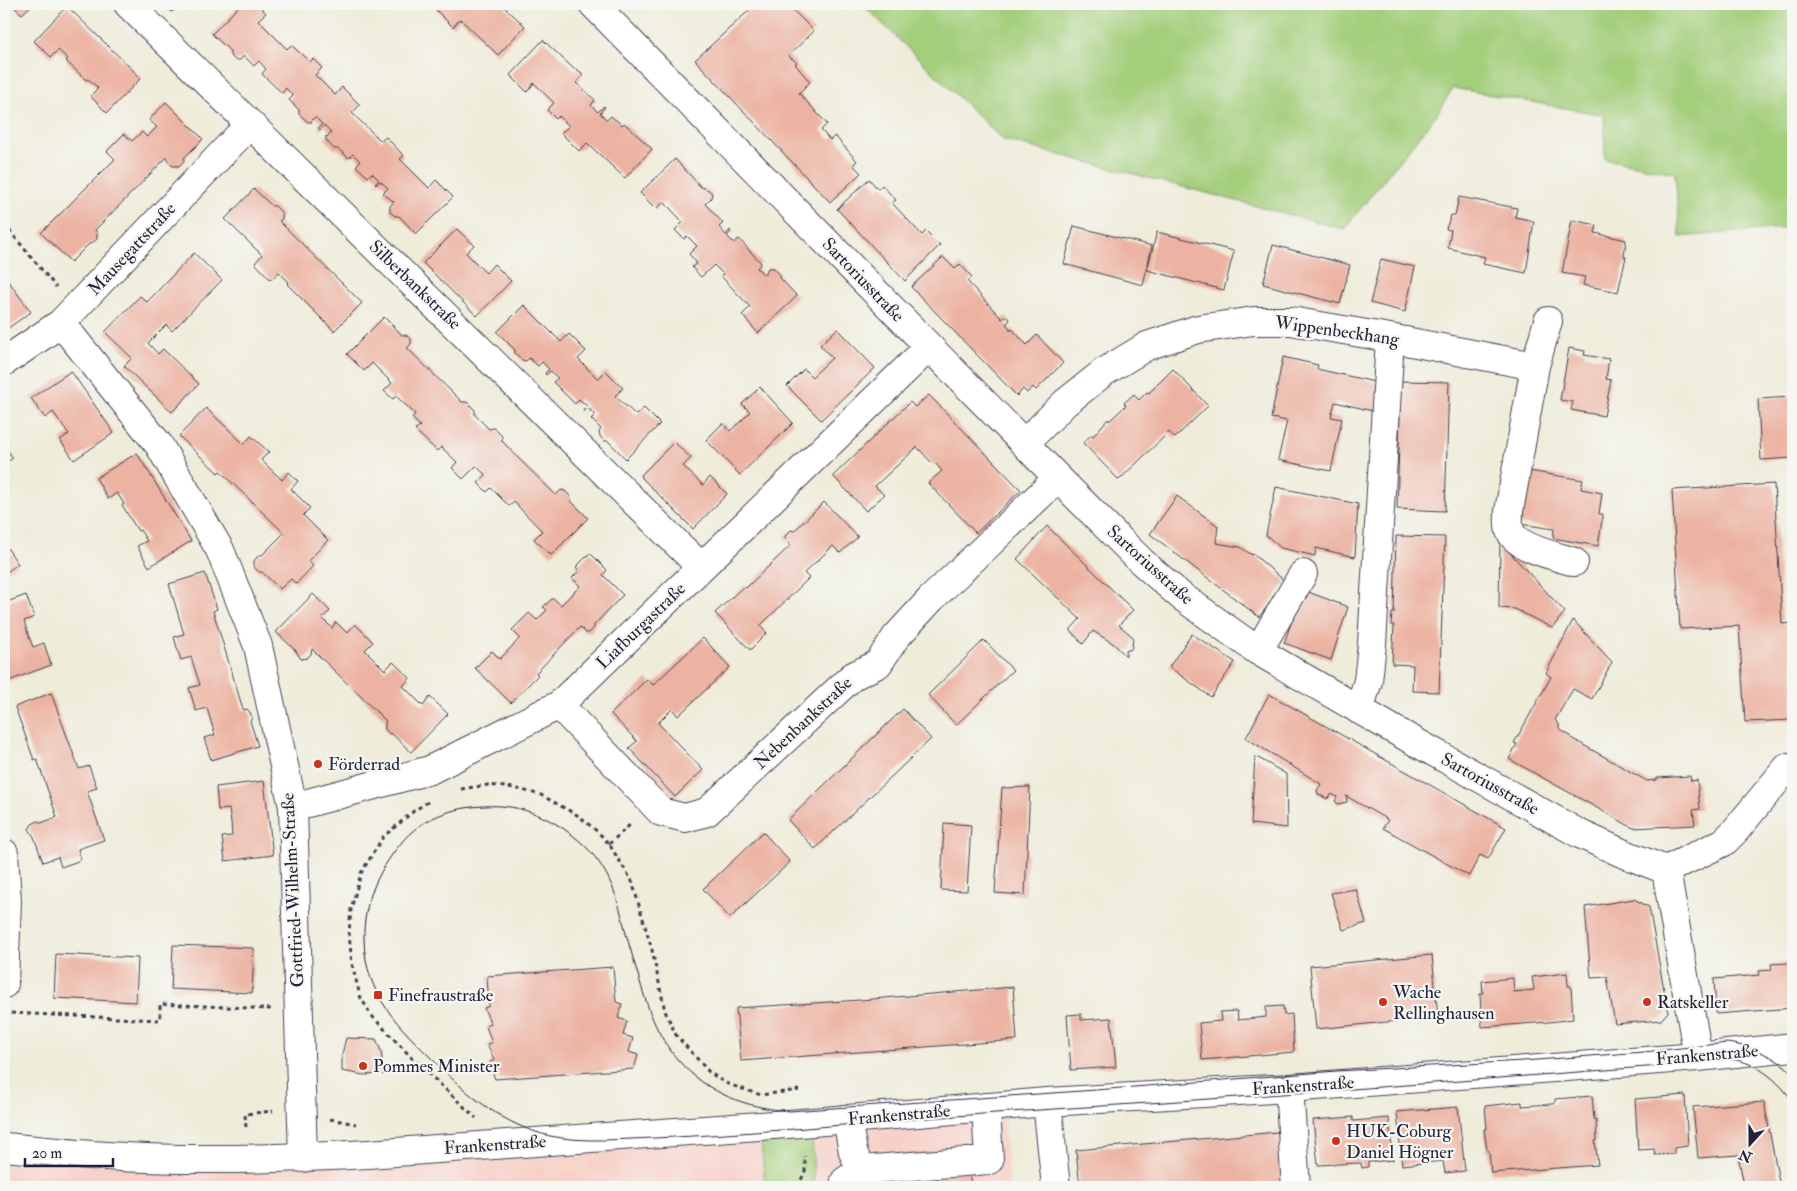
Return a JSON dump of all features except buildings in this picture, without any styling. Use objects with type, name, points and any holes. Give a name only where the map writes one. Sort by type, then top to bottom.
[{"type":"street","name":"Silberbankstraße","points":[[128,4],[701,567]]},
{"type":"street","name":"Sartoriusstraße","points":[[593,4],[1058,478],[1141,561],[1181,596],[1258,651],[1359,710],[1580,834],[1666,870]]},
{"type":"street","name":"Mausegattstraße","points":[[4,362],[67,316],[250,124]]},
{"type":"street","name":"Gottfried-Wilhelm-Straße","points":[[67,316],[159,445],[220,550],[258,646],[293,807],[303,1158]]},
{"type":"street","name":"Wippenbeckhang","points":[[1025,443],[1065,402],[1104,372],[1147,346],[1198,330],[1254,321],[1291,321],[1535,366]]},
{"type":"street","points":[[1548,321],[1535,366],[1509,511],[1509,530],[1515,539],[1531,548],[1574,562]]},
{"type":"street","points":[[1359,710],[1368,681],[1372,644],[1390,338]]},
{"type":"street","name":"Liafburgastraße","points":[[293,807],[430,770],[559,705],[928,347]]},
{"type":"street","name":"Nebenbankstraße","points":[[559,705],[660,812],[685,818],[707,812],[853,676],[878,664],[896,637],[931,599],[1058,478]]},
{"type":"street","points":[[1258,651],[1303,574]]},
{"type":"street","points":[[1698,1057],[1666,870],[1724,842],[1787,768]]},
{"type":"street","points":[[4,853],[7,901],[4,984]]},
{"type":"street","name":"Frankenstraße","points":[[4,1147],[107,1156],[207,1159],[303,1158],[845,1119],[1047,1102],[1289,1088],[1698,1057],[1793,1047]]},
{"type":"street","points":[[1289,1088],[1296,1187]]},
{"type":"street","points":[[1047,1102],[1056,1187]]},
{"type":"street","points":[[845,1119],[848,1124],[852,1152],[853,1179],[989,1160],[986,1107]]},
{"type":"path","points":[[4,224],[67,316]]},
{"type":"path","points":[[454,791],[467,787],[488,786],[514,788],[541,795],[579,816],[599,833],[609,844],[632,881],[652,950],[665,1011],[676,1035],[709,1072],[725,1082],[761,1095],[798,1090]]},
{"type":"path","points":[[435,798],[415,810],[383,837],[361,873],[351,909],[349,933],[352,964],[360,996],[371,1015],[412,1058],[481,1122]]},
{"type":"path","points":[[4,1013],[160,1020],[160,1004],[299,1010]]},
{"type":"path","points":[[246,1127],[245,1114],[275,1111]]},
{"type":"path","points":[[324,1118],[364,1124]]},
{"type":"path","points":[[798,1187],[805,1171],[805,1156]]},
{"type":"shaded area","points":[[1003,1108],[1009,1187],[814,1187],[812,1124]]},
{"type":"shaded area","points":[[760,1128],[765,1187],[4,1187],[4,1149],[107,1159]]},
{"type":"green space","points":[[862,4],[1793,4],[1793,227],[1680,237],[1675,173],[1605,159],[1604,115],[1453,88],[1437,114],[1344,229],[1003,140]]},
{"type":"green space","points":[[812,1124],[814,1187],[765,1187],[760,1128]]},
{"type":"tram line","points":[[1793,1073],[1762,1053],[1727,1043],[1644,1052],[1523,1061],[1337,1071],[790,1111],[758,1106],[728,1097],[689,1072],[678,1060],[664,1041],[649,1009],[641,987],[618,902],[607,875],[590,851],[564,829],[546,818],[516,808],[496,806],[461,809],[428,821],[409,834],[385,865],[373,888],[364,926],[366,959],[370,977],[377,994],[397,1023],[409,1036],[461,1087],[488,1108],[517,1125],[550,1136],[563,1138],[602,1140],[723,1134],[1687,1064],[1721,1059],[1746,1063],[1764,1072],[1780,1086],[1793,1102]]},
{"type":"place","name":"Förderrad","points":[[318,764]]},
{"type":"place","name":"Finefraustraße","points":[[378,995]]},
{"type":"place","name":"Wache Rellinghausen","points":[[1383,1002]]},
{"type":"place","name":"Ratskeller","points":[[1647,1002]]},
{"type":"place","name":"Pommes Minister","points":[[363,1066]]},
{"type":"place","name":"HUK-Coburg Daniel Högner","points":[[1336,1141]]}]
